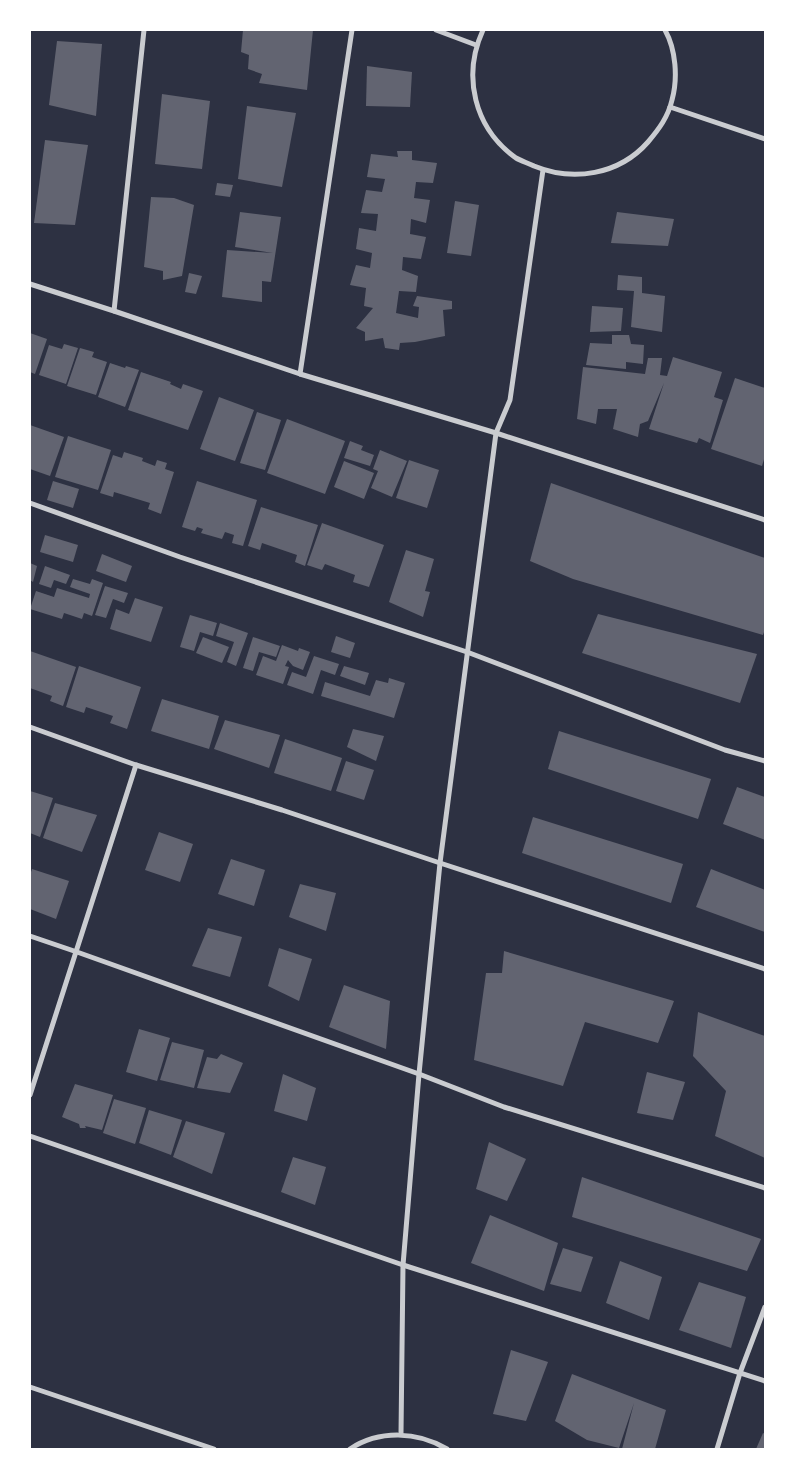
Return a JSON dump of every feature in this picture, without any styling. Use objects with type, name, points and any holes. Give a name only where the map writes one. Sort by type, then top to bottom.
[{"type":"street","points":[[114,311],[144,30]]},
{"type":"street","points":[[300,374],[352,30]]},
{"type":"street","points":[[436,30],[476,45]]},
{"type":"street","points":[[483,30],[476,45],[472,77],[478,109],[493,137],[517,159],[543,170],[579,176],[611,169],[639,152],[660,128],[670,107],[674,91],[676,67],[669,37],[664,30]]},
{"type":"street","points":[[670,107],[765,140]]},
{"type":"street","points":[[401,1434],[403,1265],[419,1074],[440,863],[496,433],[510,400],[543,170]]},
{"type":"street","points":[[30,284],[300,374],[496,433],[765,520]]},
{"type":"street","points":[[30,503],[180,557],[467,652],[725,750],[765,761]]},
{"type":"street","points":[[30,728],[136,765],[282,810],[765,969]]},
{"type":"street","points":[[30,1095],[136,765]]},
{"type":"street","points":[[30,936],[419,1074],[504,1107],[765,1188]]},
{"type":"street","points":[[30,1136],[403,1265],[765,1381]]},
{"type":"street","points":[[717,1449],[740,1373],[765,1307]]},
{"type":"street","points":[[30,1387],[214,1449]]},
{"type":"street","points":[[350,1449],[362,1441],[401,1434],[421,1437],[447,1449]]},
{"type":"building","points":[[243,30],[313,30],[307,90],[259,83],[262,74],[248,69],[249,55],[241,52]]},
{"type":"building","points":[[57,41],[102,44],[96,116],[49,105]]},
{"type":"building","points":[[367,66],[412,72],[410,107],[366,106]]},
{"type":"building","points":[[162,94],[210,101],[202,169],[155,164]]},
{"type":"building","points":[[247,106],[296,113],[282,187],[238,179]]},
{"type":"building","points":[[45,140],[88,145],[75,225],[34,223]]},
{"type":"building","points":[[397,151],[412,151],[412,160],[437,163],[433,183],[416,182],[414,198],[430,200],[426,223],[411,219],[410,234],[426,237],[421,259],[403,257],[402,270],[418,276],[416,292],[399,291],[396,313],[418,318],[419,307],[413,306],[417,296],[452,301],[452,309],[443,310],[445,336],[400,343],[399,350],[385,348],[383,338],[365,341],[365,332],[356,328],[373,308],[364,306],[366,288],[350,285],[356,265],[370,268],[372,253],[356,249],[359,228],[376,231],[378,214],[361,213],[366,190],[382,192],[385,179],[367,177],[371,154],[398,157]]},
{"type":"building","points":[[217,183],[233,185],[230,197],[215,195]]},
{"type":"building","points":[[151,197],[174,198],[194,205],[182,276],[163,280],[163,271],[144,267]]},
{"type":"building","points":[[455,201],[479,205],[471,256],[447,253]]},
{"type":"building","points":[[240,212],[281,217],[271,282],[262,281],[262,302],[222,297],[227,250],[273,253],[235,247]]},
{"type":"building","points":[[617,212],[674,219],[668,246],[611,243]]},
{"type":"building","points":[[189,273],[202,276],[196,294],[185,292]]},
{"type":"building","points":[[618,275],[642,277],[642,293],[665,296],[662,332],[631,327],[634,291],[617,290]]},
{"type":"building","points":[[592,306],[623,308],[621,331],[590,332]]},
{"type":"building","points":[[30,333],[47,339],[35,374],[30,372]]},
{"type":"building","points":[[612,335],[629,335],[631,344],[644,345],[643,364],[626,362],[626,369],[586,365],[590,343],[612,344]]},
{"type":"building","points":[[64,344],[78,348],[66,384],[39,375],[49,345],[62,349]]},
{"type":"building","points":[[80,348],[94,352],[92,357],[107,362],[96,395],[67,386]]},
{"type":"building","points":[[673,357],[722,372],[714,397],[723,400],[710,443],[699,438],[697,443],[649,429],[664,383],[648,421],[640,424],[638,437],[613,429],[617,409],[598,409],[596,424],[577,419],[583,367],[645,374],[648,358],[662,358],[660,375],[667,376]]},
{"type":"building","points":[[110,363],[139,370],[125,407],[98,397]]},
{"type":"building","points":[[141,372],[171,382],[170,384],[181,389],[183,384],[203,391],[188,430],[128,410]]},
{"type":"building","points":[[735,378],[765,388],[765,456],[762,466],[711,449]]},
{"type":"building","points":[[219,397],[254,410],[235,461],[200,449]]},
{"type":"building","points":[[257,412],[281,420],[265,470],[240,463]]},
{"type":"building","points":[[287,419],[345,441],[325,494],[267,473]]},
{"type":"building","points":[[30,425],[64,437],[50,476],[30,469]]},
{"type":"building","points":[[68,436],[111,450],[98,490],[55,477]]},
{"type":"building","points":[[350,441],[363,446],[361,450],[374,455],[370,466],[344,458]]},
{"type":"building","points":[[380,450],[407,461],[392,497],[371,488],[378,471],[373,469]]},
{"type":"building","points":[[124,452],[143,458],[142,461],[155,466],[157,460],[167,463],[165,469],[174,472],[161,514],[148,509],[150,503],[114,492],[113,497],[100,493],[113,455],[122,458]]},
{"type":"building","points":[[409,460],[439,470],[427,508],[396,498]]},
{"type":"building","points":[[344,461],[374,473],[364,499],[334,487]]},
{"type":"building","points":[[53,481],[79,489],[73,508],[47,500]]},
{"type":"building","points":[[197,481],[257,500],[243,546],[232,543],[234,535],[225,532],[222,539],[201,533],[203,529],[197,527],[195,531],[182,527]]},
{"type":"building","points":[[551,483],[765,558],[765,629],[763,635],[573,579],[530,561]]},
{"type":"building","points":[[261,507],[318,525],[305,566],[295,562],[297,555],[262,543],[260,550],[248,546]]},
{"type":"building","points":[[322,523],[384,545],[369,587],[353,582],[355,575],[325,564],[322,570],[307,565]]},
{"type":"building","points":[[45,535],[78,545],[73,562],[40,552]]},
{"type":"building","points":[[406,550],[434,559],[425,591],[430,592],[423,617],[389,602]]},
{"type":"building","points":[[102,554],[132,566],[126,582],[96,571]]},
{"type":"building","points":[[30,563],[37,566],[33,582],[30,580]]},
{"type":"building","points":[[45,566],[70,575],[66,584],[54,580],[51,588],[39,584]]},
{"type":"building","points":[[73,579],[90,584],[92,579],[103,583],[92,616],[84,613],[82,619],[64,613],[62,619],[30,609],[36,591],[54,597],[57,588],[89,598],[90,594],[70,587]]},
{"type":"building","points":[[105,586],[128,593],[124,603],[113,599],[106,618],[95,615]]},
{"type":"building","points":[[135,598],[163,607],[151,642],[110,629],[116,609],[129,614]]},
{"type":"building","points":[[598,614],[757,654],[740,703],[582,653]]},
{"type":"building","points":[[190,615],[217,623],[213,636],[200,632],[194,651],[180,647]]},
{"type":"building","points":[[220,623],[248,633],[236,666],[227,662],[234,642],[216,636]]},
{"type":"building","points":[[336,636],[355,643],[350,658],[331,652]]},
{"type":"building","points":[[203,637],[229,647],[222,663],[196,653]]},
{"type":"building","points":[[253,637],[280,646],[276,657],[259,652],[253,671],[243,668]]},
{"type":"building","points":[[282,645],[298,651],[299,648],[310,652],[303,670],[293,666],[288,660],[285,666],[289,667],[283,684],[256,675],[263,656],[276,661]]},
{"type":"building","points":[[30,651],[76,667],[63,706],[50,701],[52,696],[30,688]]},
{"type":"building","points":[[314,656],[339,664],[335,675],[321,670],[313,694],[287,685],[292,672],[306,677]]},
{"type":"building","points":[[79,666],[141,687],[127,729],[110,723],[113,716],[86,707],[84,713],[66,707]]},
{"type":"building","points":[[344,666],[369,673],[365,685],[340,676]]},
{"type":"building","points":[[389,678],[405,683],[394,718],[321,696],[325,682],[370,696],[376,680],[388,683]]},
{"type":"building","points":[[162,699],[219,716],[209,749],[151,731]]},
{"type":"building","points":[[225,720],[280,735],[269,768],[214,749]]},
{"type":"building","points":[[353,729],[384,736],[376,761],[347,747]]},
{"type":"building","points":[[559,731],[711,779],[698,819],[548,769]]},
{"type":"building","points":[[285,739],[342,758],[331,791],[274,773]]},
{"type":"building","points":[[346,761],[374,770],[364,800],[336,791]]},
{"type":"building","points":[[737,787],[765,797],[765,840],[723,824]]},
{"type":"building","points":[[30,791],[53,798],[40,837],[30,833]]},
{"type":"building","points":[[55,803],[97,815],[82,852],[43,838]]},
{"type":"building","points":[[533,817],[683,864],[671,903],[522,853]]},
{"type":"building","points":[[159,832],[193,844],[180,882],[145,870]]},
{"type":"building","points":[[231,859],[265,870],[254,906],[218,894]]},
{"type":"building","points":[[32,869],[69,881],[56,919],[30,909],[30,875]]},
{"type":"building","points":[[711,869],[765,890],[765,932],[696,907]]},
{"type":"building","points":[[300,884],[336,893],[326,931],[289,917]]},
{"type":"building","points":[[208,928],[242,937],[230,977],[192,966]]},
{"type":"building","points":[[279,948],[312,959],[299,1001],[268,986]]},
{"type":"building","points":[[504,951],[674,1001],[658,1043],[585,1022],[563,1086],[474,1060],[486,973],[502,973]]},
{"type":"building","points":[[344,985],[390,1001],[386,1049],[329,1027]]},
{"type":"building","points":[[698,1012],[765,1036],[765,1158],[715,1136],[726,1091],[693,1056]]},
{"type":"building","points":[[139,1029],[170,1038],[157,1081],[126,1072]]},
{"type":"building","points":[[172,1042],[204,1050],[194,1088],[160,1080]]},
{"type":"building","points":[[221,1054],[243,1063],[230,1093],[197,1088],[207,1057],[217,1059]]},
{"type":"building","points":[[647,1072],[685,1082],[673,1120],[637,1113]]},
{"type":"building","points":[[283,1074],[316,1088],[307,1121],[274,1111]]},
{"type":"building","points":[[75,1084],[113,1095],[102,1130],[85,1126],[86,1128],[80,1128],[79,1124],[62,1117]]},
{"type":"building","points":[[114,1099],[146,1108],[135,1144],[103,1133]]},
{"type":"building","points":[[149,1110],[182,1120],[171,1155],[139,1143]]},
{"type":"building","points":[[186,1121],[225,1133],[212,1174],[173,1157]]},
{"type":"building","points":[[489,1142],[526,1159],[507,1201],[476,1189]]},
{"type":"building","points":[[293,1157],[326,1167],[315,1205],[281,1192]]},
{"type":"building","points":[[582,1177],[761,1239],[747,1271],[572,1217]]},
{"type":"building","points":[[490,1215],[558,1243],[544,1291],[471,1263]]},
{"type":"building","points":[[563,1248],[593,1257],[581,1292],[550,1284]]},
{"type":"building","points":[[620,1261],[662,1277],[649,1320],[606,1303]]},
{"type":"building","points":[[699,1282],[746,1297],[731,1348],[679,1330]]},
{"type":"building","points":[[511,1350],[548,1362],[526,1421],[493,1414]]},
{"type":"building","points":[[572,1374],[666,1410],[655,1449],[622,1449],[634,1403],[619,1448],[587,1440],[555,1421]]},
{"type":"building","points":[[763,1433],[765,1434],[765,1449],[756,1449]]}]
